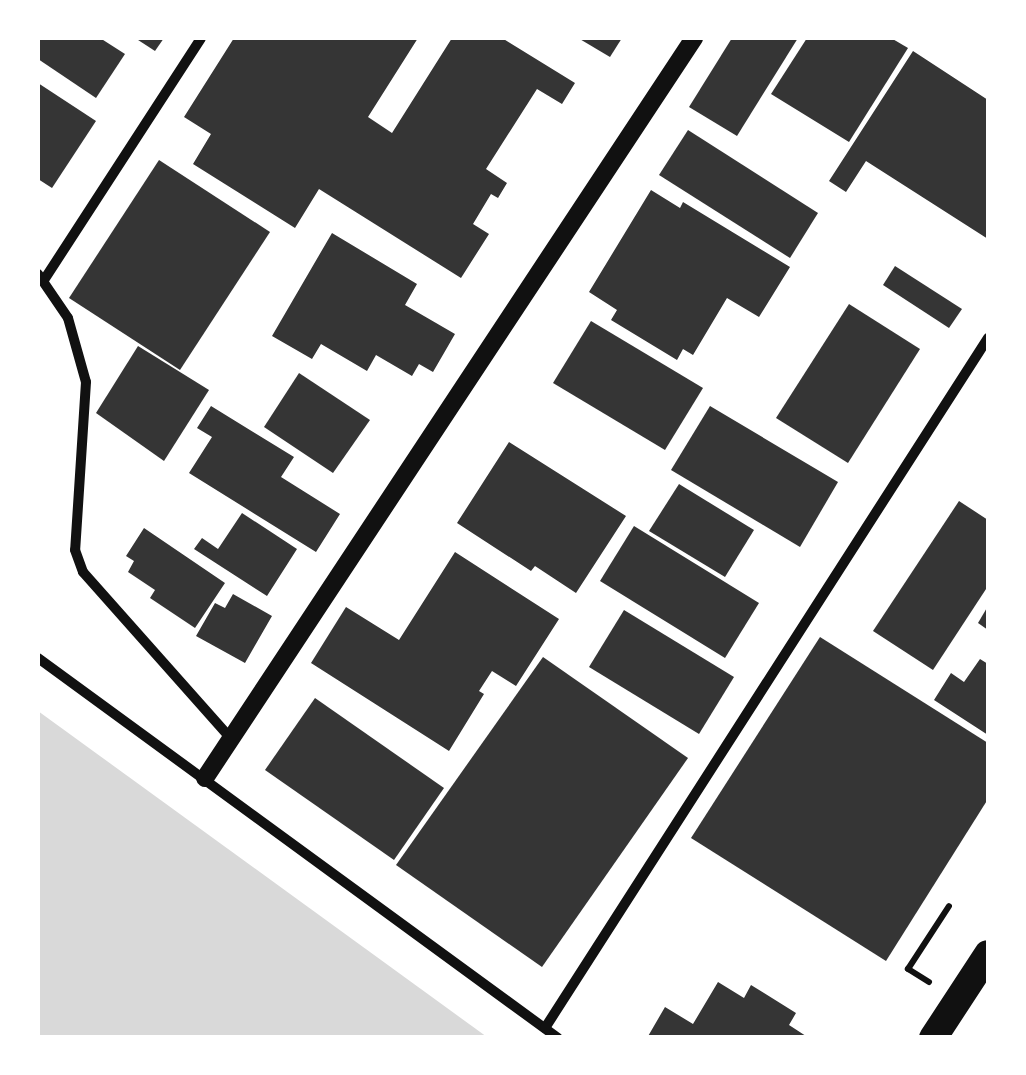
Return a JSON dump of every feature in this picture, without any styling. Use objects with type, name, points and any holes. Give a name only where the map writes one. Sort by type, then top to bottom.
[{"type":"highway","points":[[934,1038],[988,954]]},
{"type":"street","points":[[201,38],[41,277],[68,318],[86,382],[75,550],[83,572],[232,740]]},
{"type":"street","points":[[205,778],[694,38]]},
{"type":"street","points":[[545,1028],[988,338]]},
{"type":"street","points":[[38,658],[558,1038]]},
{"type":"shaded area","points":[[38,711],[487,1037],[38,1037]]},
{"type":"building","points":[[38,38],[100,38],[125,54],[96,98],[38,59]]},
{"type":"building","points":[[135,38],[164,38],[155,51]]},
{"type":"building","points":[[234,38],[418,38],[368,117],[392,133],[452,38],[502,38],[575,83],[562,104],[537,89],[486,169],[507,183],[498,198],[491,194],[473,224],[489,234],[461,278],[319,189],[295,228],[193,164],[211,134],[184,117]]},
{"type":"building","points":[[578,38],[622,38],[610,57]]},
{"type":"building","points":[[732,38],[798,38],[737,136],[689,107]]},
{"type":"building","points":[[807,38],[891,38],[908,48],[849,142],[771,94]]},
{"type":"building","points":[[913,51],[988,100],[988,239],[866,161],[846,192],[829,181]]},
{"type":"building","points":[[38,83],[96,121],[52,188],[38,179]]},
{"type":"building","points":[[688,130],[818,213],[790,258],[659,175]]},
{"type":"building","points":[[159,160],[270,232],[180,370],[69,298]]},
{"type":"building","points":[[651,190],[680,208],[683,202],[790,267],[759,317],[727,298],[693,355],[683,349],[677,360],[611,320],[617,310],[589,292]]},
{"type":"building","points":[[332,233],[417,284],[405,305],[455,334],[433,372],[419,364],[412,376],[376,355],[367,371],[321,344],[312,359],[272,336]]},
{"type":"building","points":[[895,266],[962,309],[949,328],[883,285]]},
{"type":"building","points":[[849,304],[920,349],[848,463],[776,418]]},
{"type":"building","points":[[591,321],[703,388],[665,450],[553,383]]},
{"type":"building","points":[[138,346],[209,390],[164,461],[96,413]]},
{"type":"building","points":[[299,373],[370,420],[333,473],[264,427]]},
{"type":"building","points":[[211,406],[294,457],[281,477],[340,514],[316,552],[189,473],[212,437],[197,428]]},
{"type":"building","points":[[710,406],[838,482],[800,547],[671,470]]},
{"type":"building","points":[[509,442],[626,516],[576,593],[535,566],[531,571],[457,523]]},
{"type":"building","points":[[679,484],[754,530],[725,577],[649,531]]},
{"type":"building","points":[[959,501],[988,520],[988,586],[933,670],[873,631]]},
{"type":"building","points":[[242,513],[297,549],[267,596],[194,549],[202,538],[218,549]]},
{"type":"building","points":[[634,526],[759,603],[725,658],[600,581]]},
{"type":"building","points":[[144,528],[225,583],[195,628],[150,598],[155,590],[128,572],[134,561],[126,556]]},
{"type":"building","points":[[455,552],[559,619],[516,686],[492,671],[479,691],[484,694],[449,751],[311,663],[346,607],[399,640]]},
{"type":"building","points":[[233,594],[272,616],[245,663],[196,636],[215,603],[225,608]]},
{"type":"building","points":[[988,606],[988,630],[978,623]]},
{"type":"building","points":[[624,610],[734,677],[699,734],[589,667]]},
{"type":"building","points":[[820,637],[988,743],[988,799],[886,961],[691,838]]},
{"type":"building","points":[[543,657],[688,758],[542,967],[396,865]]},
{"type":"building","points":[[980,659],[988,664],[988,735],[934,700],[951,673],[964,682]]},
{"type":"building","points":[[315,698],[444,788],[394,860],[265,770]]},
{"type":"building","points":[[718,982],[744,998],[751,985],[796,1013],[789,1025],[809,1038],[647,1038],[665,1007],[693,1024]]}]
